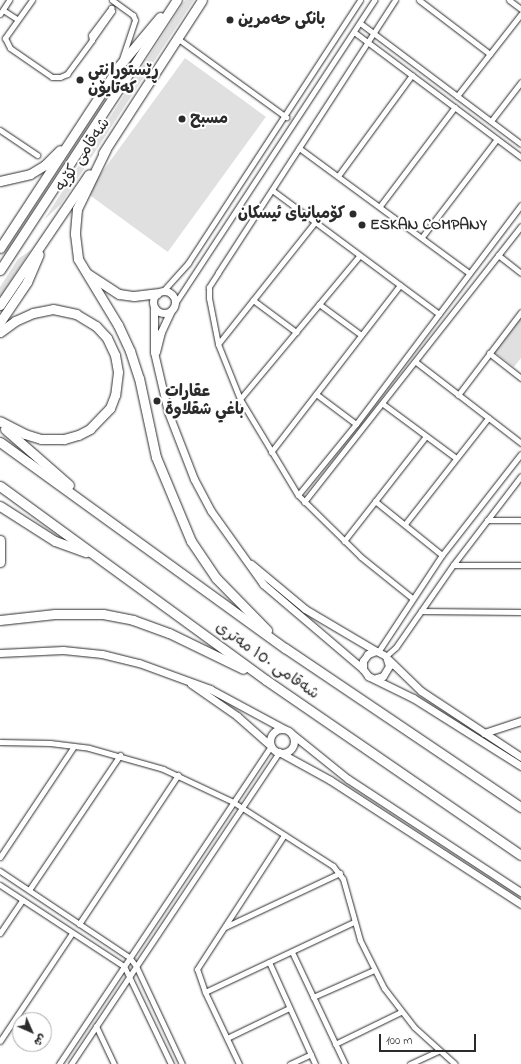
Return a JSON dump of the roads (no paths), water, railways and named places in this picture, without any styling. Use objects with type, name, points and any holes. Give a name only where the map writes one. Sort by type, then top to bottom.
[{"type":"highway","points":[[0,248],[119,66],[177,0]]},
{"type":"highway","name":"شەقامی کۆیە","points":[[0,270],[177,0]]},
{"type":"highway","name":"شەقامی کۆیە","points":[[0,305],[106,149],[202,0]]},
{"type":"highway","points":[[0,181],[22,177],[37,170],[73,136]]},
{"type":"highway","points":[[106,149],[76,215],[75,246],[82,269],[114,318],[130,351],[142,392],[156,457],[192,541],[216,578],[285,648]]},
{"type":"highway","points":[[0,322],[32,272],[43,242]]},
{"type":"highway","points":[[82,269],[99,283],[119,294],[134,296],[160,292]]},
{"type":"highway","points":[[0,332],[24,316],[43,310],[60,310],[76,314],[96,326],[107,338],[115,355],[118,372],[115,395],[110,408],[90,429],[78,435],[64,439],[41,439],[24,434],[0,421]]},
{"type":"highway","points":[[0,425],[115,526]]},
{"type":"highway","name":"شەقامی ١٥٠ مەتری","points":[[0,442],[285,648],[521,807]]},
{"type":"highway","name":"شەقامی ١٥٠ مەتری","points":[[0,486],[266,680],[521,855]]},
{"type":"highway","points":[[0,506],[55,541],[94,555]]},
{"type":"highway","points":[[0,540],[0,562]]},
{"type":"highway","points":[[0,620],[55,614],[95,614],[133,620],[169,632],[266,680]]},
{"type":"street","points":[[9,0],[2,12],[17,19]]},
{"type":"street","points":[[32,0],[17,19],[5,38],[7,46],[56,78],[67,74],[92,40],[100,32],[111,8],[91,35],[92,40]]},
{"type":"street","points":[[112,0],[133,15],[135,20],[119,66]]},
{"type":"street","points":[[360,0],[286,117],[185,267],[152,302],[154,309],[152,336],[156,362],[168,412],[194,479],[211,511],[273,595],[363,669],[368,676],[376,678],[413,698],[521,766]]},
{"type":"street","points":[[156,362],[158,339],[172,308],[374,0]]},
{"type":"street","points":[[395,0],[209,287],[218,344],[240,400],[298,495],[344,541],[412,598]]},
{"type":"street","points":[[419,0],[490,54]]},
{"type":"street","points":[[511,1],[521,9]]},
{"type":"street","points":[[457,96],[521,14]]},
{"type":"street","points":[[360,23],[521,144]]},
{"type":"street","points":[[354,32],[521,156]]},
{"type":"street","points":[[177,38],[286,117]]},
{"type":"street","points":[[338,176],[412,75]]},
{"type":"street","points":[[491,121],[521,82]]},
{"type":"street","points":[[380,206],[455,107]]},
{"type":"street","points":[[0,130],[37,155]]},
{"type":"street","points":[[422,237],[497,139]]},
{"type":"street","points":[[300,148],[469,273]]},
{"type":"street","points":[[272,190],[439,314]]},
{"type":"street","points":[[298,495],[356,424],[521,205]]},
{"type":"street","points":[[218,344],[315,222]]},
{"type":"street","points":[[304,502],[383,404],[521,226]]},
{"type":"street","points":[[240,400],[360,255]]},
{"type":"street","points":[[498,255],[521,272]]},
{"type":"street","points":[[271,452],[400,285]]},
{"type":"street","points":[[160,292],[173,297],[172,308]]},
{"type":"street","points":[[253,300],[296,332]]},
{"type":"street","points":[[320,304],[361,335]]},
{"type":"street","points":[[154,309],[160,313],[172,308]]},
{"type":"street","points":[[458,395],[521,312]]},
{"type":"street","points":[[489,354],[520,376]]},
{"type":"street","points":[[416,362],[521,444]]},
{"type":"street","points":[[316,394],[356,424]]},
{"type":"street","points":[[383,404],[456,458]]},
{"type":"street","points":[[405,524],[488,418]]},
{"type":"street","points":[[344,541],[426,436]]},
{"type":"street","points":[[363,669],[365,657],[377,652],[442,555],[521,454]]},
{"type":"street","points":[[376,678],[383,676],[388,670],[387,657],[396,647],[453,565],[521,476]]},
{"type":"street","points":[[375,501],[442,555]]},
{"type":"street","points":[[487,520],[521,520]]},
{"type":"street","points":[[246,560],[305,609],[387,657],[421,691],[521,757]]},
{"type":"street","points":[[453,565],[521,565]]},
{"type":"street","points":[[421,611],[521,612]]},
{"type":"street","points":[[0,653],[50,650],[102,654],[139,663],[217,692],[292,734],[348,779],[521,892]]},
{"type":"street","points":[[188,682],[233,713],[279,752],[330,780],[521,904]]},
{"type":"street","points":[[484,733],[521,721]]},
{"type":"street","points":[[59,1064],[271,746],[274,733],[284,729]]},
{"type":"street","points":[[279,752],[286,752],[292,748],[294,741],[292,734]]},
{"type":"street","points":[[0,747],[2,742],[74,746],[120,755],[178,775],[233,802],[340,874],[354,922],[374,970],[401,1012],[438,1051],[455,1064]]},
{"type":"street","points":[[0,857],[74,746]]},
{"type":"street","points":[[71,1064],[279,752]]},
{"type":"street","points":[[29,890],[120,755]]},
{"type":"street","points":[[79,924],[178,775]]},
{"type":"street","points":[[239,1064],[205,992],[197,969],[284,835]]},
{"type":"street","points":[[0,871],[130,957],[136,966],[182,1064]]},
{"type":"street","points":[[224,928],[340,874]]},
{"type":"street","points":[[0,885],[124,966],[171,1064]]},
{"type":"street","points":[[0,933],[22,900]]},
{"type":"street","points":[[205,992],[354,922]]},
{"type":"street","points":[[0,1041],[72,933]]},
{"type":"street","points":[[292,952],[345,1064]]},
{"type":"street","points":[[268,962],[315,1064]]},
{"type":"street","points":[[313,997],[374,970]]},
{"type":"street","points":[[227,1038],[289,1008]]},
{"type":"street","points":[[335,1044],[401,1012]]},
{"type":"street","points":[[96,1026],[114,1064]]},
{"type":"street","points":[[410,1064],[438,1051]]},
{"type":"street","points":[[290,1064],[311,1054]]},
{"type":"place","name":"بانكی حه‌مرین","points":[[230,20]]},
{"type":"place","name":"ڕێستورانتی کەتایۆن","points":[[80,80]]},
{"type":"place","name":"مسبح","points":[[182,119]]},
{"type":"place","name":"کۆمپانیای ئیسکان","points":[[353,214]]},
{"type":"place","name":"ESKAN COMPANY","points":[[362,225]]},
{"type":"place","name":"عقارات باغي شقلاوة","points":[[157,401]]}]
